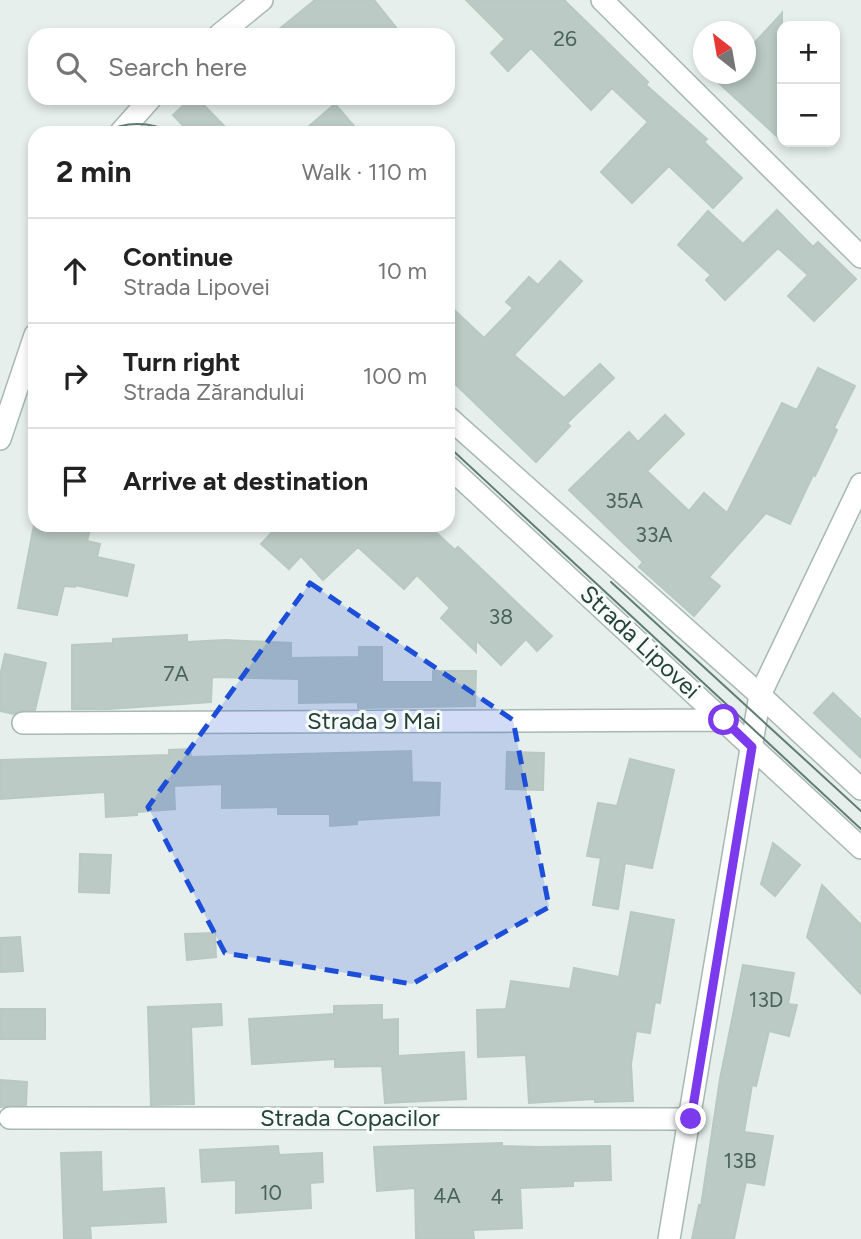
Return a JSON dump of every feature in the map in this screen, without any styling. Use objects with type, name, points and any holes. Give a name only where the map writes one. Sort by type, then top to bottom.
[{"type":"street","points":[[228,28],[262,0]]},
{"type":"street","points":[[602,0],[861,257]]},
{"type":"street","points":[[126,126],[145,105]]},
{"type":"street","points":[[0,439],[28,356]]},
{"type":"street","name":"Strada Lipovei","points":[[455,424],[761,695],[861,789]]},
{"type":"street","name":"Strada Lipovei","points":[[455,472],[861,848]]},
{"type":"street","points":[[669,1239],[761,695],[861,484]]},
{"type":"street","name":"Strada 9 Mai","points":[[23,723],[724,720]]},
{"type":"street","name":"Strada Copacilor","points":[[10,1118],[691,1119]]},
{"type":"highlighted area","points":[[310,583],[513,720],[549,907],[412,984],[225,953],[148,807]]},
{"type":"building","points":[[315,0],[374,0],[396,28],[281,28]]},
{"type":"building","points":[[466,0],[564,0],[648,82],[646,85],[707,139],[704,142],[742,178],[713,208],[669,166],[632,203],[601,172],[648,122],[612,88],[591,110],[531,48],[508,71],[491,53],[505,39]]},
{"type":"building","points":[[782,13],[782,21],[777,21],[777,136],[720,84],[756,84],[756,41]]},
{"type":"building","points":[[184,105],[204,105],[224,126],[183,126],[173,115]]},
{"type":"building","points":[[336,105],[354,126],[309,126]]},
{"type":"building","points":[[777,210],[813,247],[818,242],[856,279],[814,321],[788,296],[808,275],[778,248],[725,300],[706,280],[711,275],[678,245],[708,211],[743,244]]},
{"type":"building","points":[[560,261],[582,281],[514,355],[564,398],[600,364],[614,378],[567,423],[570,426],[536,462],[455,384],[455,311],[484,338],[513,308],[506,302],[529,277],[538,285]]},
{"type":"building","points":[[818,368],[855,386],[834,428],[837,430],[815,476],[813,475],[790,524],[766,513],[709,577],[720,586],[694,616],[639,567],[643,562],[569,490],[629,432],[638,442],[665,415],[684,434],[647,471],[689,511],[704,493],[727,513],[782,403],[797,410]]},
{"type":"building","points":[[33,532],[89,532],[87,541],[100,544],[97,557],[134,565],[127,596],[75,585],[64,586],[57,615],[18,608]]},
{"type":"building","points":[[272,532],[436,532],[455,550],[458,547],[552,636],[537,651],[526,639],[501,665],[476,640],[476,652],[441,618],[450,608],[417,575],[404,589],[358,547],[323,580],[301,556],[289,569],[261,544]]},
{"type":"building","points":[[187,635],[187,642],[225,640],[291,643],[291,658],[359,657],[359,647],[382,647],[382,682],[433,682],[433,671],[476,671],[475,706],[358,708],[358,702],[299,703],[299,679],[212,677],[211,702],[72,709],[72,645],[113,643],[113,639]]},
{"type":"building","points":[[5,654],[46,663],[35,710],[22,710],[14,714],[0,711],[0,676]]},
{"type":"building","points":[[833,693],[861,720],[861,758],[814,713]]},
{"type":"building","points":[[190,749],[191,757],[411,751],[412,782],[440,783],[439,815],[357,820],[357,824],[330,826],[330,814],[278,814],[278,807],[222,808],[222,784],[174,786],[175,809],[137,812],[137,815],[106,817],[105,792],[0,799],[0,760],[169,755],[169,750]]},
{"type":"building","points":[[507,752],[544,753],[543,790],[506,789]]},
{"type":"building","points":[[630,759],[674,770],[652,868],[625,863],[618,909],[593,905],[601,858],[587,856],[598,803],[617,806]]},
{"type":"building","points":[[773,843],[800,865],[775,896],[761,884]]},
{"type":"building","points":[[80,854],[111,855],[109,893],[79,892]]},
{"type":"building","points":[[822,885],[861,925],[861,994],[807,937]]},
{"type":"building","points":[[631,912],[674,920],[660,1003],[655,1002],[650,1033],[636,1031],[631,1064],[633,1101],[595,1102],[595,1099],[529,1103],[526,1055],[478,1057],[477,1010],[506,1009],[511,981],[570,989],[574,968],[619,977]]},
{"type":"building","points":[[215,933],[216,957],[187,960],[185,934]]},
{"type":"building","points":[[20,937],[23,971],[0,972],[0,938]]},
{"type":"building","points":[[743,965],[794,973],[788,1004],[797,1005],[789,1036],[769,1031],[756,1086],[752,1085],[744,1132],[773,1136],[764,1185],[746,1182],[734,1239],[692,1239],[699,1205],[701,1206],[720,1079]]},
{"type":"building","points":[[221,1004],[222,1025],[191,1027],[194,1104],[151,1105],[148,1007]]},
{"type":"building","points":[[382,1005],[382,1020],[398,1019],[398,1056],[464,1052],[466,1099],[385,1103],[382,1066],[335,1067],[335,1059],[252,1064],[249,1019],[334,1014],[334,1006]]},
{"type":"building","points":[[0,1009],[45,1009],[45,1039],[0,1039]]},
{"type":"building","points":[[0,1080],[27,1082],[26,1105],[0,1107]]},
{"type":"building","points":[[502,1143],[502,1146],[610,1146],[611,1180],[573,1181],[573,1186],[520,1188],[522,1228],[473,1230],[474,1239],[416,1239],[415,1188],[377,1191],[374,1147]]},
{"type":"building","points":[[278,1146],[279,1155],[322,1153],[323,1182],[310,1183],[311,1208],[236,1213],[236,1180],[202,1182],[200,1150]]},
{"type":"building","points":[[101,1152],[102,1192],[164,1188],[166,1222],[90,1226],[91,1239],[64,1239],[61,1153]]},
{"type":"tram line","points":[[120,126],[155,126]]},
{"type":"tram line","points":[[455,452],[861,829]]},
{"type":"tram line","points":[[611,582],[861,811]]},
{"type":"route","points":[[691,1119],[752,747],[724,720]]}]
